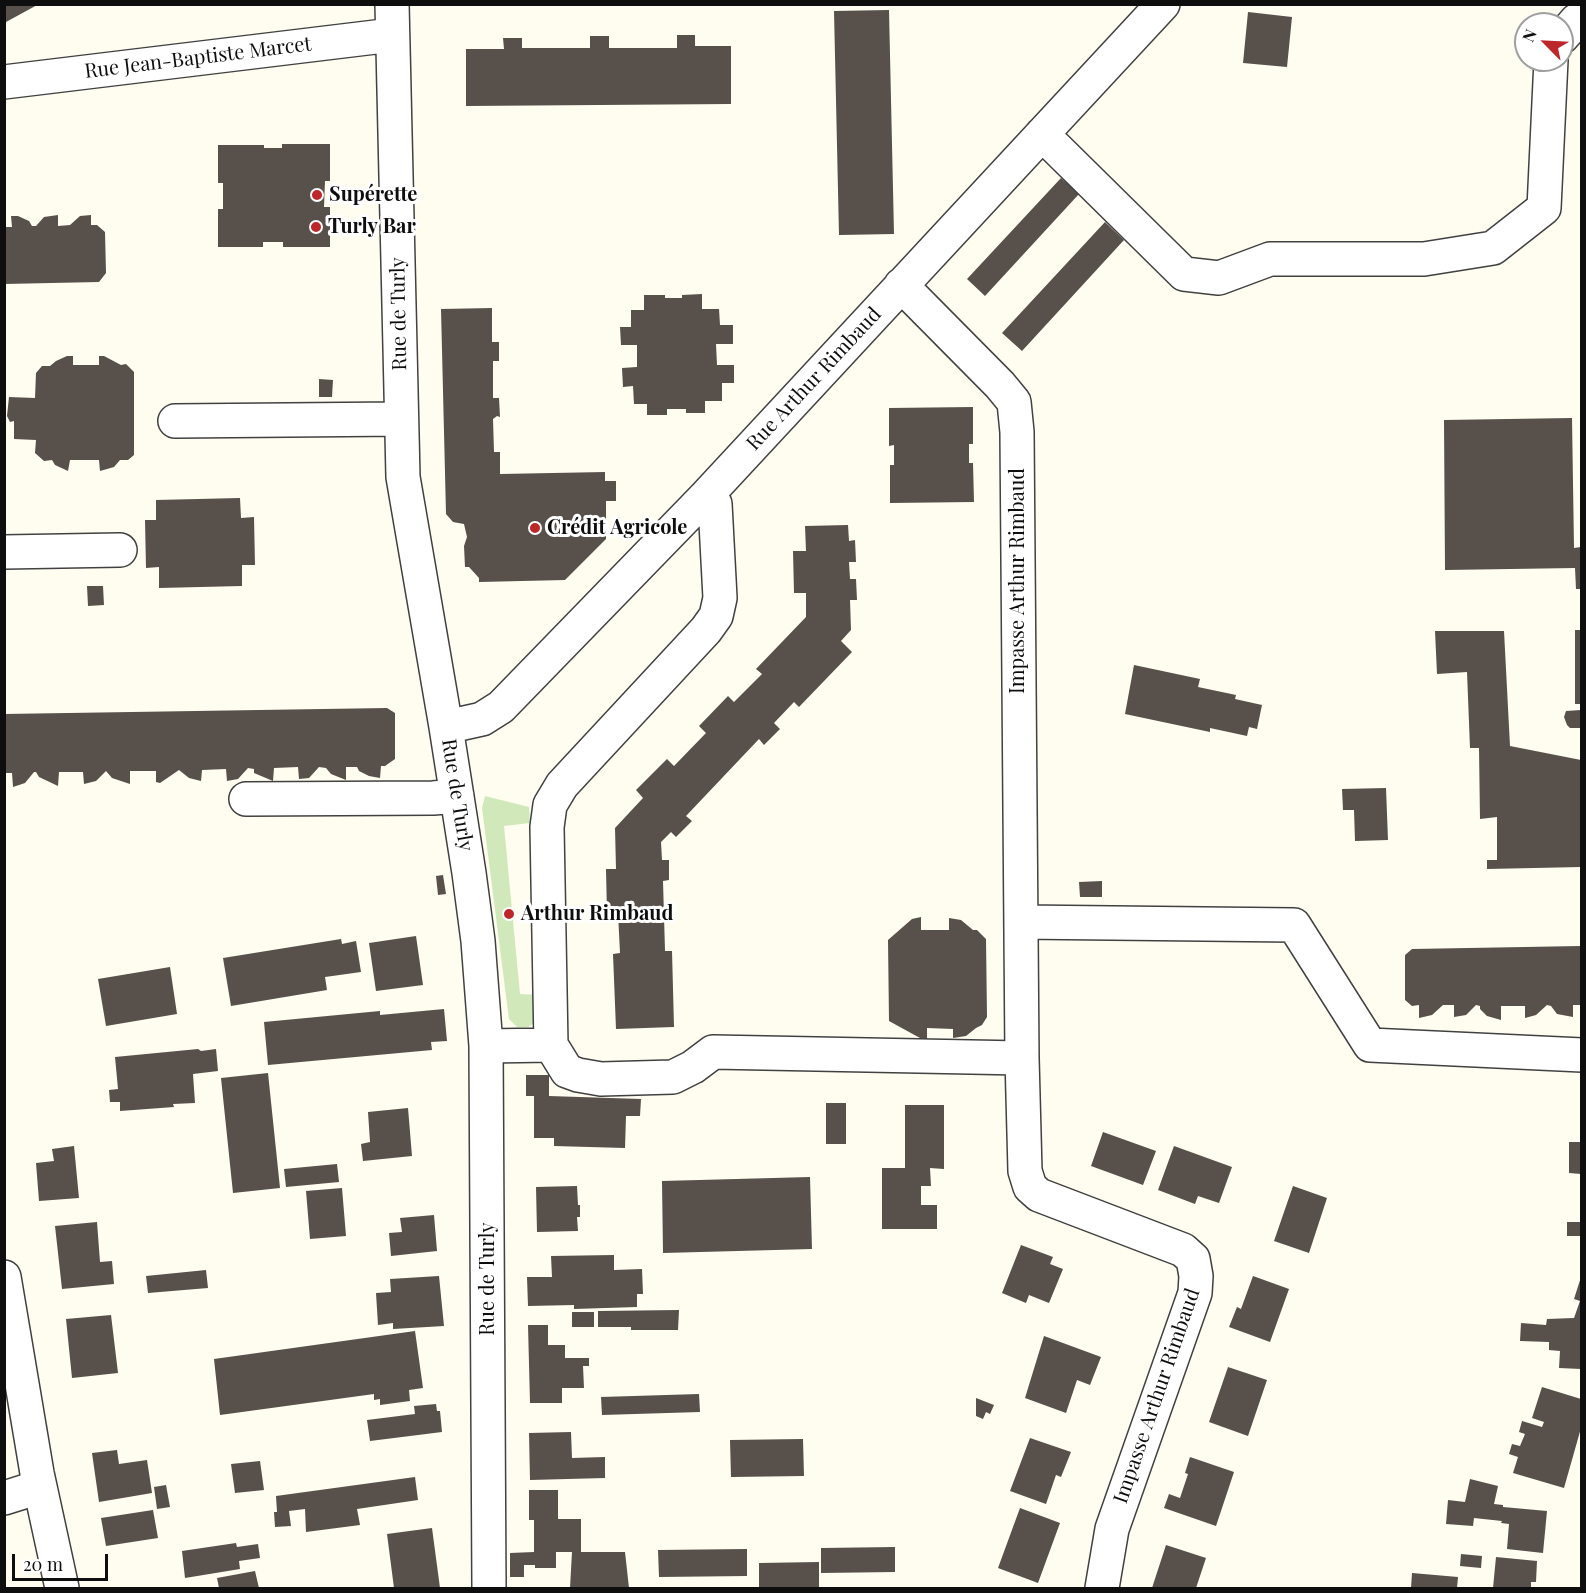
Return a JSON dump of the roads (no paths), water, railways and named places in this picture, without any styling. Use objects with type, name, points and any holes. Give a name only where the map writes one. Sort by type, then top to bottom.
[{"type":"street","name":"Rue Arthur Rimbaud","points":[[446,727],[482,719],[501,707],[706,496],[1162,4]]},
{"type":"street","name":"Rue Jean-Baptiste Marcet","points":[[4,82],[392,20]]},
{"type":"street","name":"Rue de Turly","points":[[392,20],[403,477],[470,873],[486,1046],[489,1588]]},
{"type":"street","points":[[1042,134],[1184,274],[1218,278],[1270,259],[1424,260],[1493,248],[1544,208],[1550,72]]},
{"type":"street","name":"Impasse Arthur Rimbaud","points":[[901,285],[1014,402],[1017,432],[1025,1171],[1030,1186],[1039,1195],[1183,1250],[1193,1259],[1196,1276],[1195,1293],[1112,1529],[1102,1588]]},
{"type":"street","points":[[175,421],[401,418]]},
{"type":"street","points":[[706,496],[715,504],[720,598],[716,616],[706,630],[562,785],[550,805],[547,827],[551,1044],[567,1071],[578,1076],[601,1080],[673,1077],[693,1067],[713,1052],[1022,1058]]},
{"type":"street","points":[[4,552],[120,550]]},
{"type":"street","points":[[246,799],[457,796]]},
{"type":"street","points":[[1022,922],[1294,925],[1370,1045],[1581,1055]]},
{"type":"street","points":[[486,1046],[551,1044]]},
{"type":"street","points":[[4,1276],[39,1487],[62,1588]]},
{"type":"street","points":[[4,1498],[39,1487]]},
{"type":"place","name":"Supérette","points":[[317,195]]},
{"type":"place","name":"Turly Bar","points":[[316,227]]},
{"type":"place","name":"Crédit Agricole","points":[[535,528]]},
{"type":"place","name":"Arthur Rimbaud","points":[[509,914]]}]
